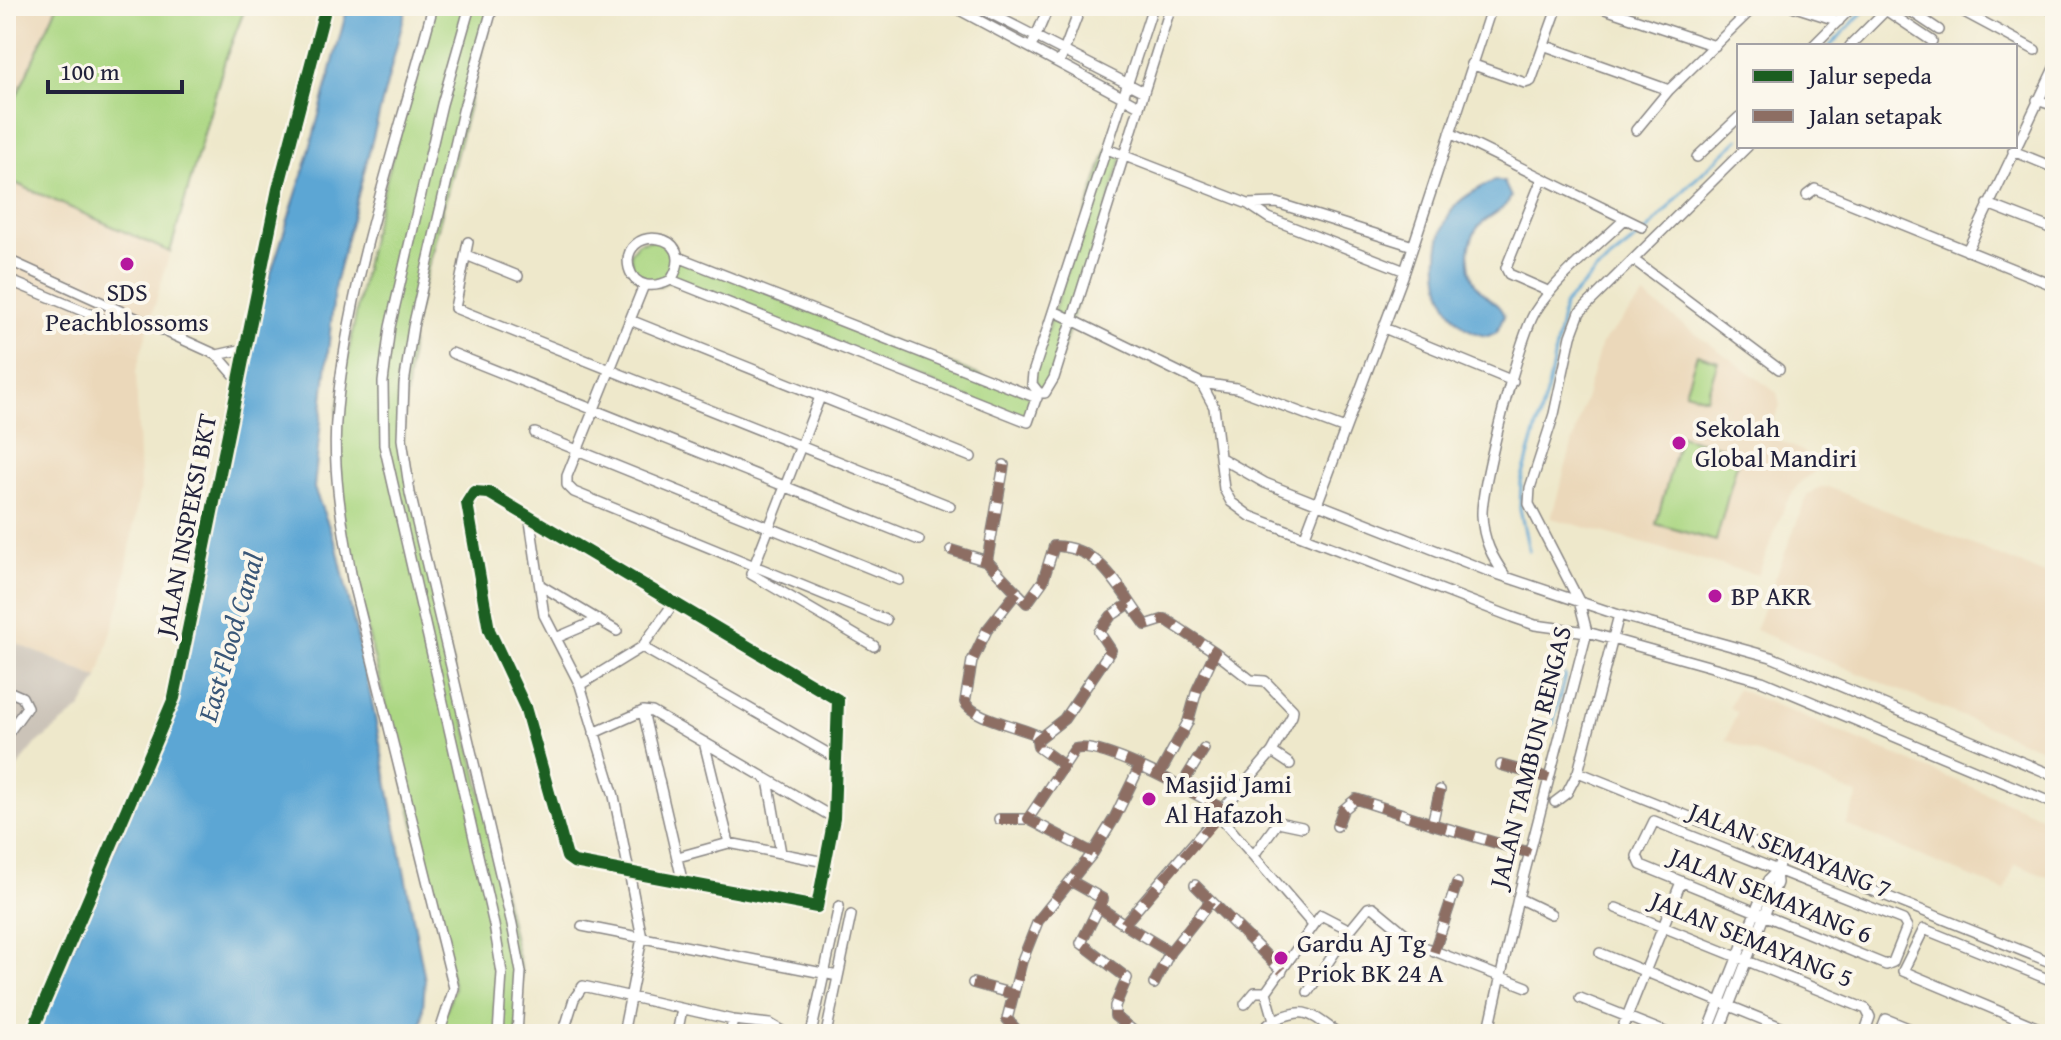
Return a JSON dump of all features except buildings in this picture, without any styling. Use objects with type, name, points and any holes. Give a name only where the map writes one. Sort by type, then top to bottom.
[{"type":"street","name":"JALAN INSPEKSI BKT","points":[[31,1034],[174,698],[278,189],[326,6]]},
{"type":"street","points":[[433,6],[357,298],[337,410],[336,447],[342,526],[352,579],[454,988],[439,1034]]},
{"type":"street","points":[[470,6],[442,104],[390,327],[383,382],[384,445],[494,925],[502,973],[498,1034]]},
{"type":"street","points":[[493,6],[463,111],[413,327],[404,384],[402,439],[410,493],[512,924],[521,972],[517,1034]]},
{"type":"street","points":[[952,6],[1062,58],[1144,92]]},
{"type":"street","points":[[976,6],[1033,43]]},
{"type":"street","points":[[1033,43],[1049,6]]},
{"type":"street","points":[[1062,58],[1081,6]]},
{"type":"street","points":[[1037,395],[1032,377],[1153,6]]},
{"type":"street","points":[[678,257],[1037,395],[1050,389],[1171,6]]},
{"type":"street","points":[[1305,536],[1405,271],[1492,6]]},
{"type":"street","points":[[1471,64],[1525,83],[1535,77],[1558,6]]},
{"type":"street","points":[[1596,6],[1715,46]]},
{"type":"street","points":[[1636,130],[1669,90],[1755,6]]},
{"type":"street","points":[[1792,6],[1839,21]]},
{"type":"street","points":[[1815,44],[1853,6]]},
{"type":"street","points":[[1903,6],[1939,30]]},
{"type":"street","points":[[1953,6],[2035,50]]},
{"type":"street","points":[[2044,6],[2055,12]]},
{"type":"street","points":[[1852,44],[1888,8],[1932,41]]},
{"type":"street","points":[[1546,46],[1669,90]]},
{"type":"street","points":[[1062,58],[1139,106]]},
{"type":"street","points":[[2017,139],[2055,66]]},
{"type":"street","points":[[2037,100],[2055,106]]},
{"type":"street","points":[[1697,157],[1737,119]]},
{"type":"street","points":[[1450,133],[1642,227]]},
{"type":"street","points":[[2017,144],[2055,168]]},
{"type":"street","name":"JALAN TAMBUN RENGAS","points":[[1488,1034],[1497,975],[1518,898],[1526,852],[1587,632],[1579,601],[1530,512],[1530,488],[1554,414],[1575,321],[1599,290],[1635,261],[1746,148]]},
{"type":"street","points":[[1967,251],[2013,148]]},
{"type":"street","points":[[1107,149],[1248,204],[1269,218],[1405,271]]},
{"type":"street","points":[[1542,179],[1506,268],[1509,274],[1550,292]]},
{"type":"street","points":[[1807,195],[1815,189],[2055,285]]},
{"type":"street","points":[[1248,204],[1277,203],[1413,246]]},
{"type":"street","points":[[1988,204],[2055,230]]},
{"type":"street","points":[[1506,577],[1488,548],[1482,513],[1513,381],[1534,314],[1550,292],[1625,219]]},
{"type":"street","points":[[649,237],[662,238],[672,246],[678,257],[677,270],[671,280],[658,287],[644,285],[634,277],[629,266],[630,253],[638,243],[649,237]]},
{"type":"street","points":[[468,242],[455,308],[950,506]]},
{"type":"street","points":[[466,255],[518,276]]},
{"type":"street","points":[[6,259],[217,355],[238,379]]},
{"type":"street","points":[[1635,261],[1779,369]]},
{"type":"street","points":[[6,279],[108,322],[123,326],[147,323]]},
{"type":"street","points":[[671,280],[1028,422],[1037,395]]},
{"type":"street","points":[[644,285],[567,476],[567,485],[574,492],[886,620]]},
{"type":"street","points":[[108,322],[118,314],[117,308]]},
{"type":"street","points":[[117,308],[123,326]]},
{"type":"street","points":[[1054,311],[1201,383],[1236,388],[1345,429]]},
{"type":"street","points":[[630,320],[971,457]]},
{"type":"street","points":[[1384,328],[1513,381]]},
{"type":"street","points":[[217,355],[244,349]]},
{"type":"street","points":[[452,353],[919,540]]},
{"type":"street","points":[[1201,383],[1214,407],[1224,489],[1231,502],[1250,516],[1535,625],[1587,632],[1762,681],[2055,804]]},
{"type":"street","points":[[820,397],[751,574],[874,646]]},
{"type":"street","points":[[535,433],[899,580]]},
{"type":"street","points":[[1221,458],[1247,474],[1506,577],[1619,615],[1771,657],[2055,776]]},
{"type":"street","points":[[987,561],[1004,465]]},
{"type":"street","points":[[474,492],[489,493],[530,521],[834,696],[840,707],[834,818],[815,908],[629,873],[567,857],[525,707],[489,630],[467,503],[474,492]]},
{"type":"street","points":[[530,521],[544,615],[580,685],[614,796],[642,938],[623,1034]]},
{"type":"street","points":[[951,550],[987,561],[1029,602],[1043,581],[1056,545],[1097,558],[1148,626],[1165,619],[1251,680],[1265,681],[1293,710],[1272,752],[1124,924]]},
{"type":"street","points":[[540,585],[617,631]]},
{"type":"street","points":[[1017,592],[987,630],[972,661],[965,705],[981,716],[1020,725],[1041,737]]},
{"type":"street","points":[[580,685],[642,647],[673,604]]},
{"type":"street","points":[[1063,765],[1038,747],[1037,740],[1064,719],[1111,650],[1098,633],[1111,616],[1129,604]]},
{"type":"street","name":"JALAN TAMBUN RENGAS","points":[[1555,802],[1567,793],[1578,772],[1619,615]]},
{"type":"street","points":[[556,638],[598,620]]},
{"type":"street","points":[[642,647],[836,758]]},
{"type":"street","points":[[1159,775],[1188,722],[1197,690],[1215,652]]},
{"type":"street","points":[[6,690],[24,699],[27,707],[6,736]]},
{"type":"street","points":[[594,733],[643,711],[665,717],[834,818]]},
{"type":"street","points":[[643,711],[683,884]]},
{"type":"street","points":[[704,742],[729,843]]},
{"type":"street","points":[[1028,819],[1075,749],[1087,747],[1159,775],[1221,812],[1313,925]]},
{"type":"street","points":[[1181,786],[1204,749]]},
{"type":"street","points":[[1272,752],[1290,764]]},
{"type":"street","points":[[1501,765],[1549,778]]},
{"type":"street","points":[[1020,1034],[1007,1020],[1038,921],[1093,853],[1139,768]]},
{"type":"street","points":[[1578,772],[2055,964]]},
{"type":"street","points":[[768,780],[781,853]]},
{"type":"street","points":[[1430,823],[1440,790]]},
{"type":"street","points":[[1337,826],[1343,810],[1356,799],[1526,852]]},
{"type":"street","points":[[999,819],[1028,819],[1093,853]]},
{"type":"street","name":"JALAN SEMAYANG 7","points":[[1637,862],[1651,824],[1659,821],[1903,920],[1907,927],[1890,965]]},
{"type":"street","points":[[1254,855],[1278,822],[1302,827]]},
{"type":"street","points":[[678,857],[729,843],[825,862]]},
{"type":"street","points":[[1718,1034],[1736,956],[1777,883],[1777,870],[1783,854]]},
{"type":"street","name":"JALAN SEMAYANG 6","points":[[1637,862],[1890,965]]},
{"type":"street","points":[[1071,881],[1102,898],[1081,943],[1127,978],[1115,1006],[1115,1016],[1137,1034]]},
{"type":"street","points":[[1620,1034],[1681,882]]},
{"type":"street","points":[[1434,952],[1457,883]]},
{"type":"street","points":[[1195,885],[1282,971]]},
{"type":"street","points":[[1518,898],[1551,914]]},
{"type":"street","points":[[1154,984],[1170,952],[1211,901]]},
{"type":"street","points":[[811,1034],[839,906]]},
{"type":"street","points":[[1308,992],[1350,930],[1372,906],[1419,945],[1527,987]]},
{"type":"street","points":[[1099,907],[1170,952]]},
{"type":"street","name":"JALAN SEMAYANG 5","points":[[1616,908],[1870,1012],[1864,1034]]},
{"type":"street","points":[[1707,1034],[1747,960],[1759,913]]},
{"type":"street","points":[[826,1034],[851,915]]},
{"type":"street","points":[[1266,992],[1320,915],[1350,930]]},
{"type":"street","points":[[582,926],[838,976]]},
{"type":"street","points":[[2053,1034],[1904,973],[1922,929],[2055,982]]},
{"type":"street","points":[[1600,953],[1798,1034]]},
{"type":"street","points":[[973,983],[1013,994]]},
{"type":"street","points":[[563,1034],[580,988],[776,1026],[787,1034]]},
{"type":"street","points":[[1245,1004],[1255,992],[1266,992]]},
{"type":"street","points":[[1266,992],[1274,1020]]},
{"type":"street","points":[[1580,998],[1670,1034]]},
{"type":"street","points":[[677,1034],[682,1009]]},
{"type":"street","points":[[1257,1034],[1274,1020],[1296,1011],[1308,1012],[1335,1031]]},
{"type":"street","points":[[1880,1034],[1886,1019],[1923,1034]]},
{"type":"street","points":[[730,1034],[733,1020]]},
{"type":"shaded area","points":[[6,6],[57,6],[6,120]]},
{"type":"shaded area","points":[[6,179],[170,252],[136,371],[140,486],[122,596],[98,678],[6,639]]},
{"type":"shaded area","name":"Sekolah Global Mandiri","points":[[1644,296],[1777,393],[1780,406],[1767,435],[1802,451],[1822,466],[1799,483],[1786,503],[1758,575],[1551,518],[1601,344]]},
{"type":"shaded area","points":[[1828,487],[2055,578],[2055,755],[1755,630],[1807,496],[1815,489]]},
{"type":"shaded area","points":[[6,639],[98,678],[81,708],[36,744],[6,781]]},
{"type":"shaded area","points":[[1737,689],[2055,822],[2055,880],[2015,864],[2005,891],[1846,825],[1858,795],[1726,740],[1737,713],[1729,707]]},
{"type":"green space","points":[[57,6],[246,6],[225,60],[170,252],[6,179],[6,120]]},
{"type":"green space","points":[[433,6],[494,6],[413,327],[402,439],[521,972],[517,1034],[438,1034],[454,988],[342,526],[337,410],[372,233]]},
{"type":"green space","points":[[1107,149],[1123,155],[1054,378],[1039,393],[1033,374]]},
{"type":"green space","points":[[662,238],[678,257],[1037,398],[1028,422],[671,280],[658,287],[634,277],[630,253],[638,243]]},
{"type":"green space","points":[[1697,354],[1718,361],[1706,398],[1685,392]]},
{"type":"green space","points":[[1680,436],[1740,452],[1716,541],[1656,524]]},
{"type":"water","name":"East Flood Canal","points":[[348,6],[407,6],[335,284],[314,488],[337,547],[373,707],[425,980],[422,1021],[415,1034],[36,1034],[174,707],[245,354],[307,160]]},
{"type":"water","points":[[1495,180],[1504,182],[1511,197],[1476,230],[1469,252],[1475,283],[1504,316],[1497,332],[1488,336],[1469,330],[1455,317],[1445,300],[1439,280],[1438,258],[1440,237],[1447,218],[1458,203]]},
{"type":"waterway","points":[[1832,44],[1869,6]]},
{"type":"waterway","points":[[1529,551],[1520,509],[1521,482],[1549,384],[1564,305],[1596,271],[1649,229],[1688,186],[1737,141]]},
{"type":"waterway","points":[[1553,724],[1565,675]]},
{"type":"marked path","points":[[987,561],[1004,465]]},
{"type":"marked path","points":[[951,550],[987,561],[1027,603],[1043,581],[1054,546],[1071,548],[1098,562],[1146,625],[1165,619],[1215,652],[1197,690],[1188,722],[1159,775]]},
{"type":"marked path","points":[[1017,592],[987,630],[972,661],[965,702],[977,713],[1041,737]]},
{"type":"marked path","points":[[1063,765],[1038,747],[1037,740],[1064,719],[1111,650],[1099,632],[1111,616],[1129,604]]},
{"type":"marked path","points":[[1093,853],[1028,819],[1075,749],[1106,753],[1127,761],[1223,809]]},
{"type":"marked path","points":[[1181,786],[1204,749]]},
{"type":"marked path","points":[[1501,765],[1549,778]]},
{"type":"marked path","points":[[1020,1034],[1007,1019],[1022,961],[1038,921],[1093,853],[1139,768]]},
{"type":"marked path","points":[[1440,790],[1432,824],[1530,853]]},
{"type":"marked path","points":[[1337,826],[1343,810],[1356,799],[1430,823]]},
{"type":"marked path","points":[[1124,924],[1219,816]]},
{"type":"marked path","points":[[999,819],[1028,819]]},
{"type":"marked path","points":[[1071,881],[1103,899],[1081,943],[1127,978],[1115,1006],[1115,1016],[1137,1034]]},
{"type":"marked path","points":[[1434,952],[1457,883]]},
{"type":"marked path","points":[[1195,885],[1282,971]]},
{"type":"marked path","points":[[1154,984],[1170,952],[1211,901]]},
{"type":"marked path","points":[[1099,907],[1170,952]]},
{"type":"marked path","points":[[973,983],[1013,994]]},
{"type":"cycle path","points":[[31,1034],[174,698],[278,189],[326,6]]},
{"type":"cycle path","points":[[474,492],[489,493],[838,700],[834,818],[817,907],[574,862],[567,857],[525,707],[489,630],[467,503],[474,492]]},
{"type":"place","name":"SDS Peachblossoms","points":[[127,264]]},
{"type":"place","name":"Sekolah Global Mandiri","points":[[1679,443]]},
{"type":"place","name":"BP AKR","points":[[1715,596]]},
{"type":"place","name":"Masjid Jami Al Hafazoh","points":[[1149,799]]},
{"type":"place","name":"Gardu AJ Tg Priok BK 24 A","points":[[1281,958]]}]
